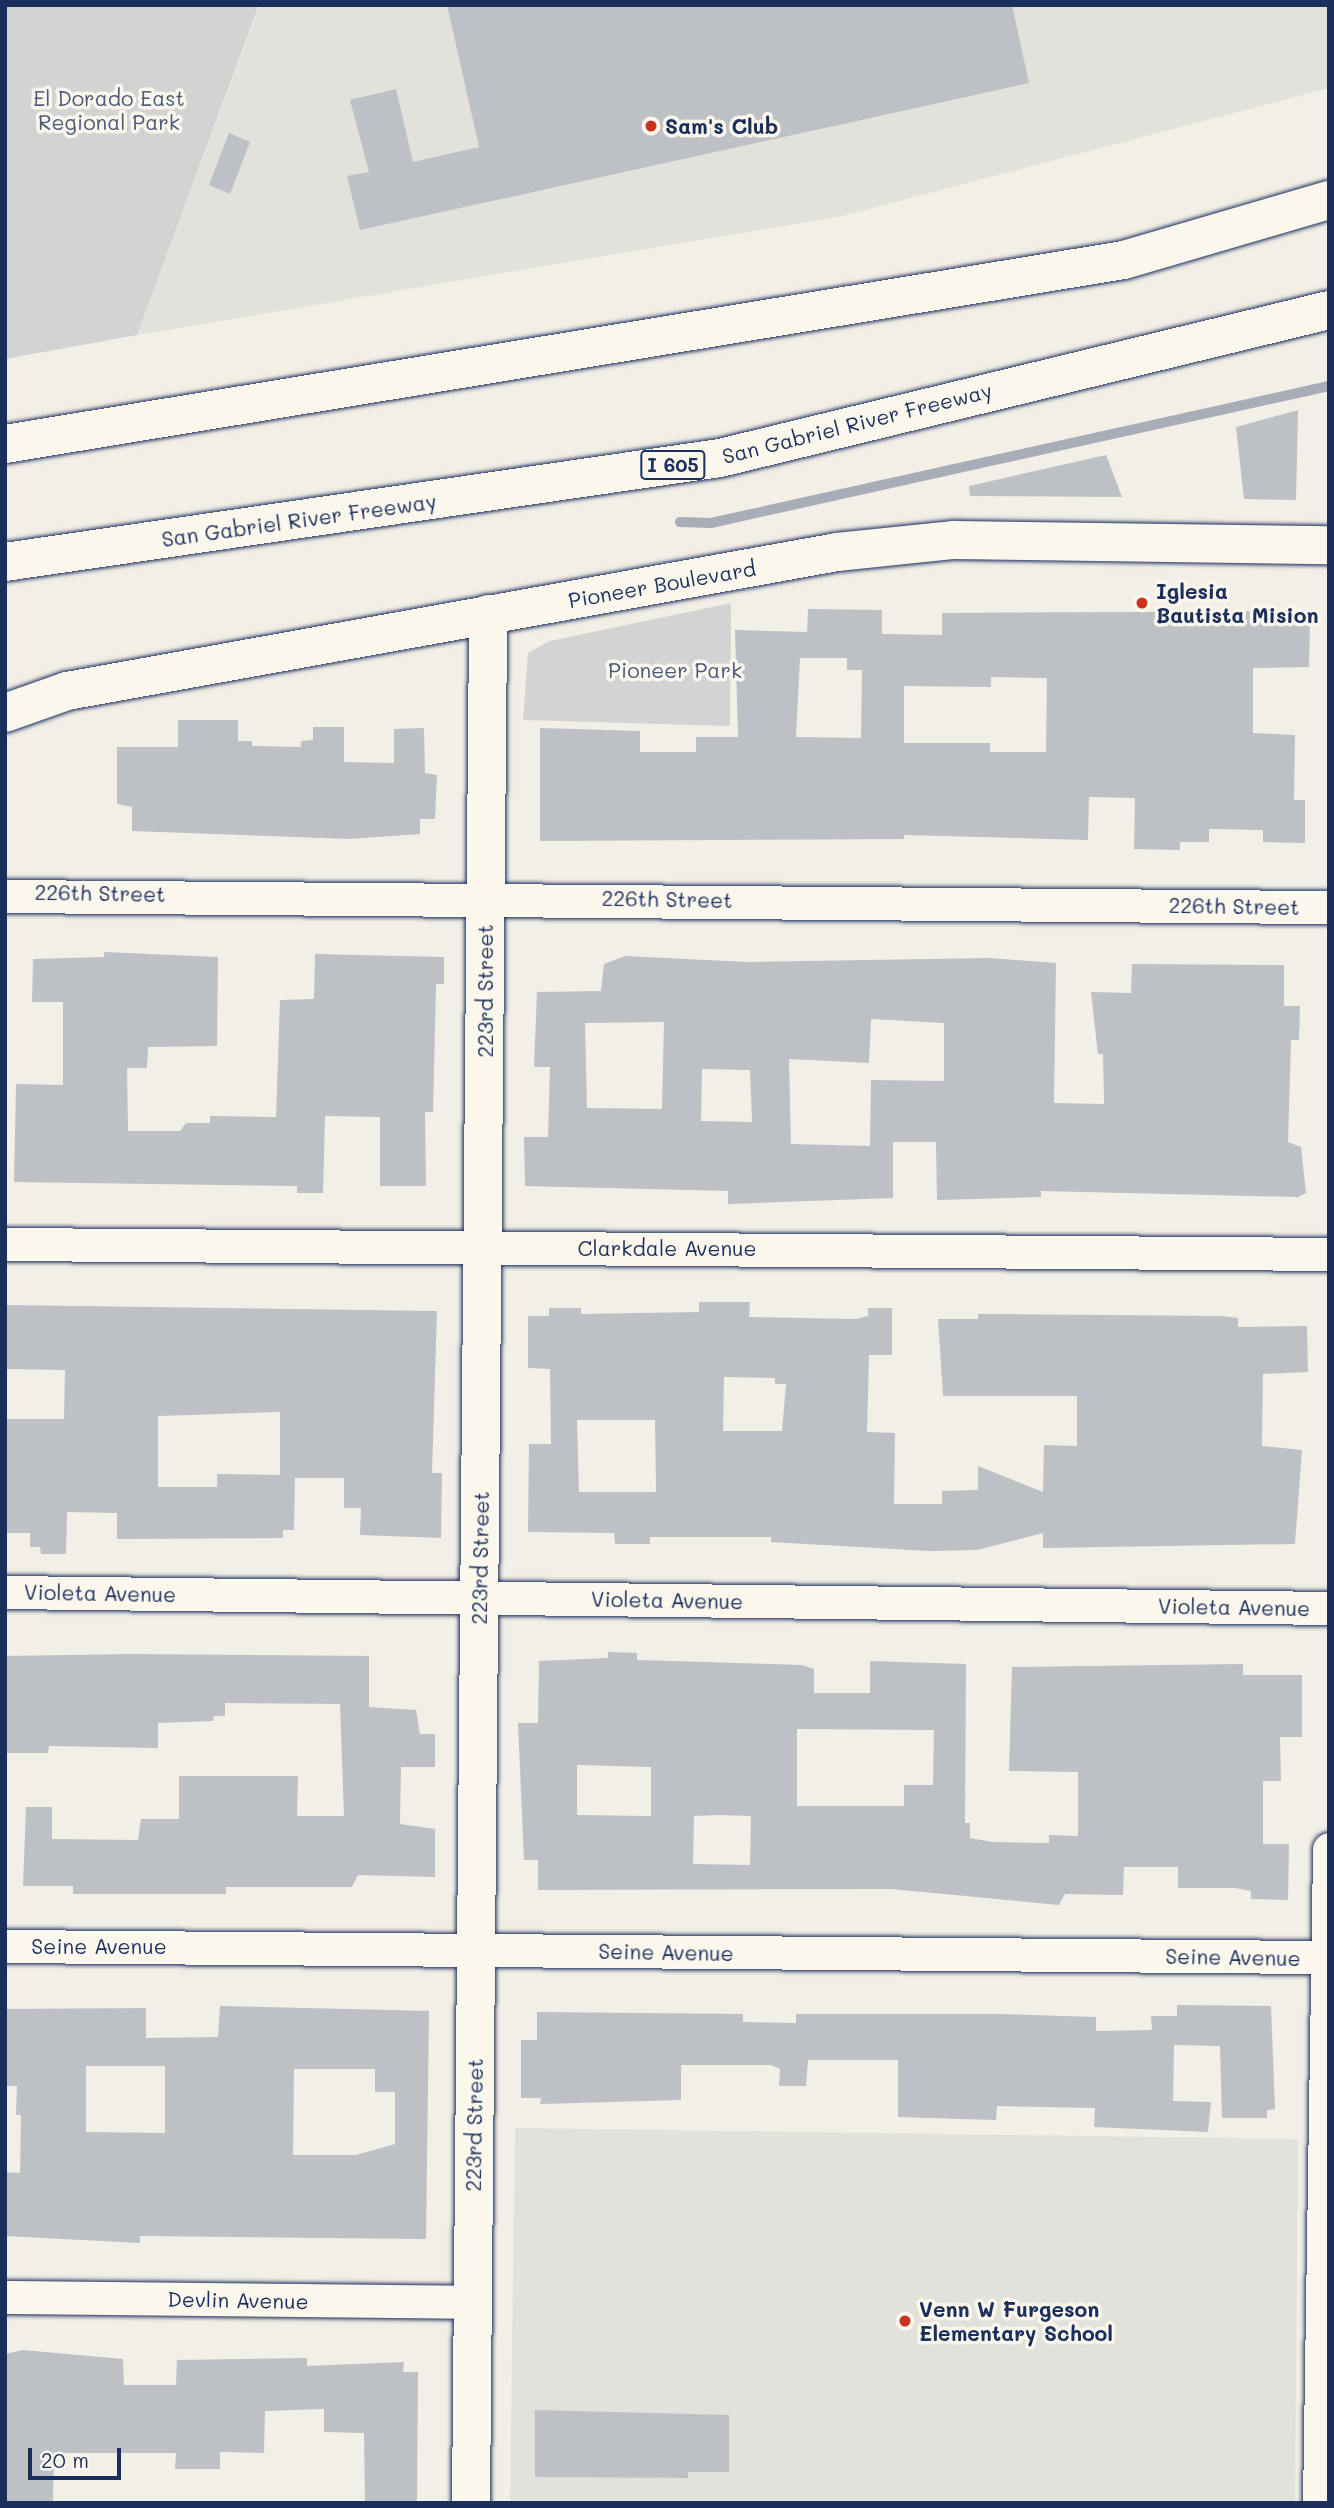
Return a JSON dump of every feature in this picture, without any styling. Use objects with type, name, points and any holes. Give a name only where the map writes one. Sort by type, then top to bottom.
[{"type":"main road","points":[[5,444],[1124,260],[1329,200]]},
{"type":"main road","name":"San Gabriel River Freeway","points":[[5,562],[720,458],[1329,310]]},
{"type":"main road","name":"Pioneer Boulevard","points":[[5,713],[68,691],[488,614],[920,542],[1329,545]]},
{"type":"main road","name":"223rd Street","points":[[471,2503],[488,614]]},
{"type":"street","name":"226th Street","points":[[5,896],[486,897],[1329,907]]},
{"type":"street","name":"Clarkdale Avenue","points":[[5,1244],[1329,1254]]},
{"type":"street","name":"Violeta Avenue","points":[[5,1592],[1329,1608]]},
{"type":"street","points":[[1319,2503],[1324,2453],[1329,1849]]},
{"type":"street","name":"Seine Avenue","points":[[5,1946],[1327,1958]]},
{"type":"street","name":"Devlin Avenue","points":[[5,2297],[471,2302]]},
{"type":"shaded area","points":[[260,5],[1329,5],[1329,88],[842,216],[137,335]]},
{"type":"shaded area","name":"Venn W Furgeson Elementary School","points":[[515,2128],[1298,2139],[1295,2503],[510,2503]]},
{"type":"green space","name":"El Dorado East Regional Park","points":[[5,5],[259,5],[137,335],[5,359]]},
{"type":"green space","name":"Pioneer Park","points":[[731,603],[730,726],[523,720],[528,653],[550,641]]},
{"type":"building","name":"Sam's Club","points":[[447,5],[1012,5],[1029,83],[360,230],[347,176],[369,172],[350,100],[396,89],[413,162],[479,147]]},
{"type":"building","points":[[229,133],[250,142],[230,194],[209,185]]},
{"type":"building","points":[[1298,410],[1296,500],[1244,499],[1236,427]]},
{"type":"building","points":[[1106,455],[1122,497],[970,496],[969,486]]},
{"type":"building","points":[[808,609],[882,610],[882,634],[942,635],[942,613],[1302,611],[1302,617],[1310,617],[1309,667],[1253,668],[1253,733],[1295,735],[1294,800],[1305,800],[1305,843],[1263,842],[1263,830],[1209,829],[1209,842],[1180,842],[1180,850],[1134,849],[1135,798],[1089,797],[1088,840],[904,835],[904,839],[540,841],[540,728],[640,731],[640,752],[696,752],[696,737],[738,737],[735,630],[807,632]],"holes":[[[800,658],[847,658],[847,670],[862,670],[861,738],[796,737]],[[991,677],[1047,678],[1046,752],[990,752],[990,743],[904,743],[904,686],[991,687]]]},
{"type":"building","points":[[178,720],[238,720],[238,741],[252,741],[252,746],[301,747],[301,741],[313,740],[313,727],[344,727],[344,762],[394,763],[394,729],[424,728],[425,773],[437,775],[435,819],[420,819],[420,834],[349,839],[132,831],[132,807],[117,804],[117,747],[178,747]]},
{"type":"building","points":[[104,952],[218,957],[217,1046],[148,1047],[147,1068],[127,1068],[128,1131],[180,1131],[186,1123],[210,1123],[210,1116],[276,1117],[280,1000],[314,999],[315,954],[444,957],[444,984],[436,984],[433,1112],[425,1112],[426,1186],[380,1186],[380,1117],[325,1116],[323,1193],[297,1193],[297,1186],[14,1182],[16,1084],[63,1085],[63,1002],[32,1002],[33,959],[104,957]]},
{"type":"building","points":[[625,956],[747,962],[989,958],[1056,963],[1054,1103],[1104,1104],[1103,1054],[1098,1054],[1091,992],[1131,993],[1132,964],[1284,965],[1284,1006],[1300,1006],[1299,1040],[1291,1040],[1288,1142],[1301,1147],[1306,1193],[1298,1197],[1041,1191],[1041,1197],[937,1200],[936,1142],[893,1142],[893,1198],[728,1204],[728,1191],[525,1186],[524,1137],[548,1137],[550,1067],[534,1067],[537,992],[601,991],[604,964]],"holes":[[[871,1019],[944,1023],[944,1081],[871,1080],[870,1146],[791,1144],[789,1059],[869,1063]],[[664,1022],[662,1109],[587,1108],[585,1023]],[[702,1069],[750,1070],[752,1122],[701,1121]]]},
{"type":"building","points":[[699,1302],[750,1302],[749,1317],[856,1319],[868,1316],[868,1308],[892,1308],[892,1355],[869,1355],[867,1432],[895,1433],[894,1504],[942,1504],[942,1491],[978,1490],[978,1466],[1043,1492],[1044,1445],[1077,1446],[1077,1396],[943,1396],[938,1319],[978,1319],[978,1314],[1222,1316],[1238,1318],[1238,1327],[1307,1326],[1308,1372],[1263,1374],[1262,1446],[1302,1450],[1295,1544],[1043,1548],[1043,1533],[977,1550],[929,1551],[771,1542],[771,1537],[650,1537],[650,1544],[615,1544],[614,1533],[528,1532],[529,1444],[551,1444],[550,1369],[528,1368],[528,1316],[549,1316],[549,1308],[581,1308],[581,1314],[699,1312]],"holes":[[[724,1377],[775,1378],[775,1384],[786,1384],[782,1431],[723,1431]],[[577,1420],[655,1420],[656,1492],[579,1492]]]},
{"type":"building","points":[[5,1305],[437,1311],[432,1473],[442,1473],[441,1538],[360,1535],[361,1508],[344,1508],[344,1478],[295,1478],[294,1530],[283,1530],[283,1538],[117,1539],[117,1513],[67,1512],[66,1554],[41,1554],[40,1547],[30,1547],[30,1533],[5,1533],[5,1419],[64,1419],[65,1370],[5,1369]],"holes":[[[280,1412],[280,1475],[217,1474],[217,1487],[158,1487],[158,1416]]]},
{"type":"building","points":[[608,1652],[637,1653],[637,1660],[802,1665],[814,1669],[814,1693],[870,1693],[870,1661],[966,1664],[965,1823],[970,1823],[970,1838],[992,1842],[1049,1843],[1049,1835],[1078,1836],[1078,1772],[1009,1771],[1012,1667],[1243,1664],[1243,1675],[1302,1675],[1302,1737],[1280,1737],[1281,1781],[1263,1781],[1263,1844],[1289,1844],[1288,1900],[1251,1899],[1251,1891],[1235,1888],[1178,1888],[1178,1867],[1124,1867],[1123,1895],[1065,1894],[1059,1905],[891,1889],[538,1890],[538,1860],[524,1860],[518,1723],[538,1723],[539,1661],[608,1658]],"holes":[[[797,1729],[934,1730],[933,1785],[904,1785],[904,1806],[797,1806]],[[577,1765],[651,1767],[651,1816],[577,1815]],[[694,1816],[751,1816],[750,1865],[693,1864]]]},
{"type":"building","points":[[5,1656],[369,1656],[369,1707],[416,1710],[420,1734],[435,1734],[435,1767],[401,1767],[400,1824],[435,1829],[435,1877],[358,1875],[352,1887],[226,1887],[226,1894],[73,1894],[73,1886],[23,1886],[26,1807],[52,1807],[52,1839],[138,1840],[141,1819],[179,1819],[179,1776],[298,1776],[297,1816],[344,1816],[340,1704],[225,1703],[225,1716],[214,1716],[213,1721],[158,1723],[158,1748],[49,1746],[48,1753],[5,1753]]},
{"type":"building","points":[[1177,2005],[1271,2006],[1275,2109],[1267,2110],[1267,2118],[1222,2118],[1220,2046],[1174,2045],[1173,2101],[1211,2102],[1208,2132],[1094,2127],[1095,2108],[997,2106],[996,2120],[898,2117],[898,2060],[808,2060],[806,2086],[779,2086],[780,2069],[771,2065],[681,2065],[681,2100],[540,2104],[541,2098],[521,2098],[521,2040],[537,2040],[537,2012],[743,2014],[743,2022],[796,2023],[796,2014],[1096,2017],[1096,2031],[1152,2030],[1151,2016],[1177,2016]]},
{"type":"building","points":[[220,2006],[429,2011],[426,2239],[140,2236],[140,2243],[5,2236],[5,2172],[20,2173],[21,2115],[16,2115],[17,2086],[5,2086],[5,2009],[146,2008],[146,2038],[218,2037]],"holes":[[[86,2066],[165,2066],[165,2133],[86,2132]],[[294,2069],[375,2069],[375,2092],[395,2092],[395,2144],[356,2155],[293,2155]]]},
{"type":"building","points":[[23,2350],[123,2359],[124,2385],[176,2385],[177,2360],[307,2358],[307,2366],[404,2362],[403,2372],[418,2372],[417,2503],[365,2503],[364,2433],[324,2432],[324,2409],[265,2411],[264,2453],[220,2452],[220,2469],[175,2469],[176,2453],[54,2453],[53,2503],[5,2503],[5,2354]]},
{"type":"building","points":[[535,2410],[729,2415],[729,2472],[688,2472],[688,2478],[535,2477]]},
{"type":"waterway","points":[[680,522],[711,523],[1329,386]]},
{"type":"place","name":"Sam's Club","points":[[651,126]]},
{"type":"place","name":"Iglesia Bautista Mision","points":[[1142,603]]},
{"type":"place","name":"Venn W Furgeson Elementary School","points":[[905,2321]]}]
